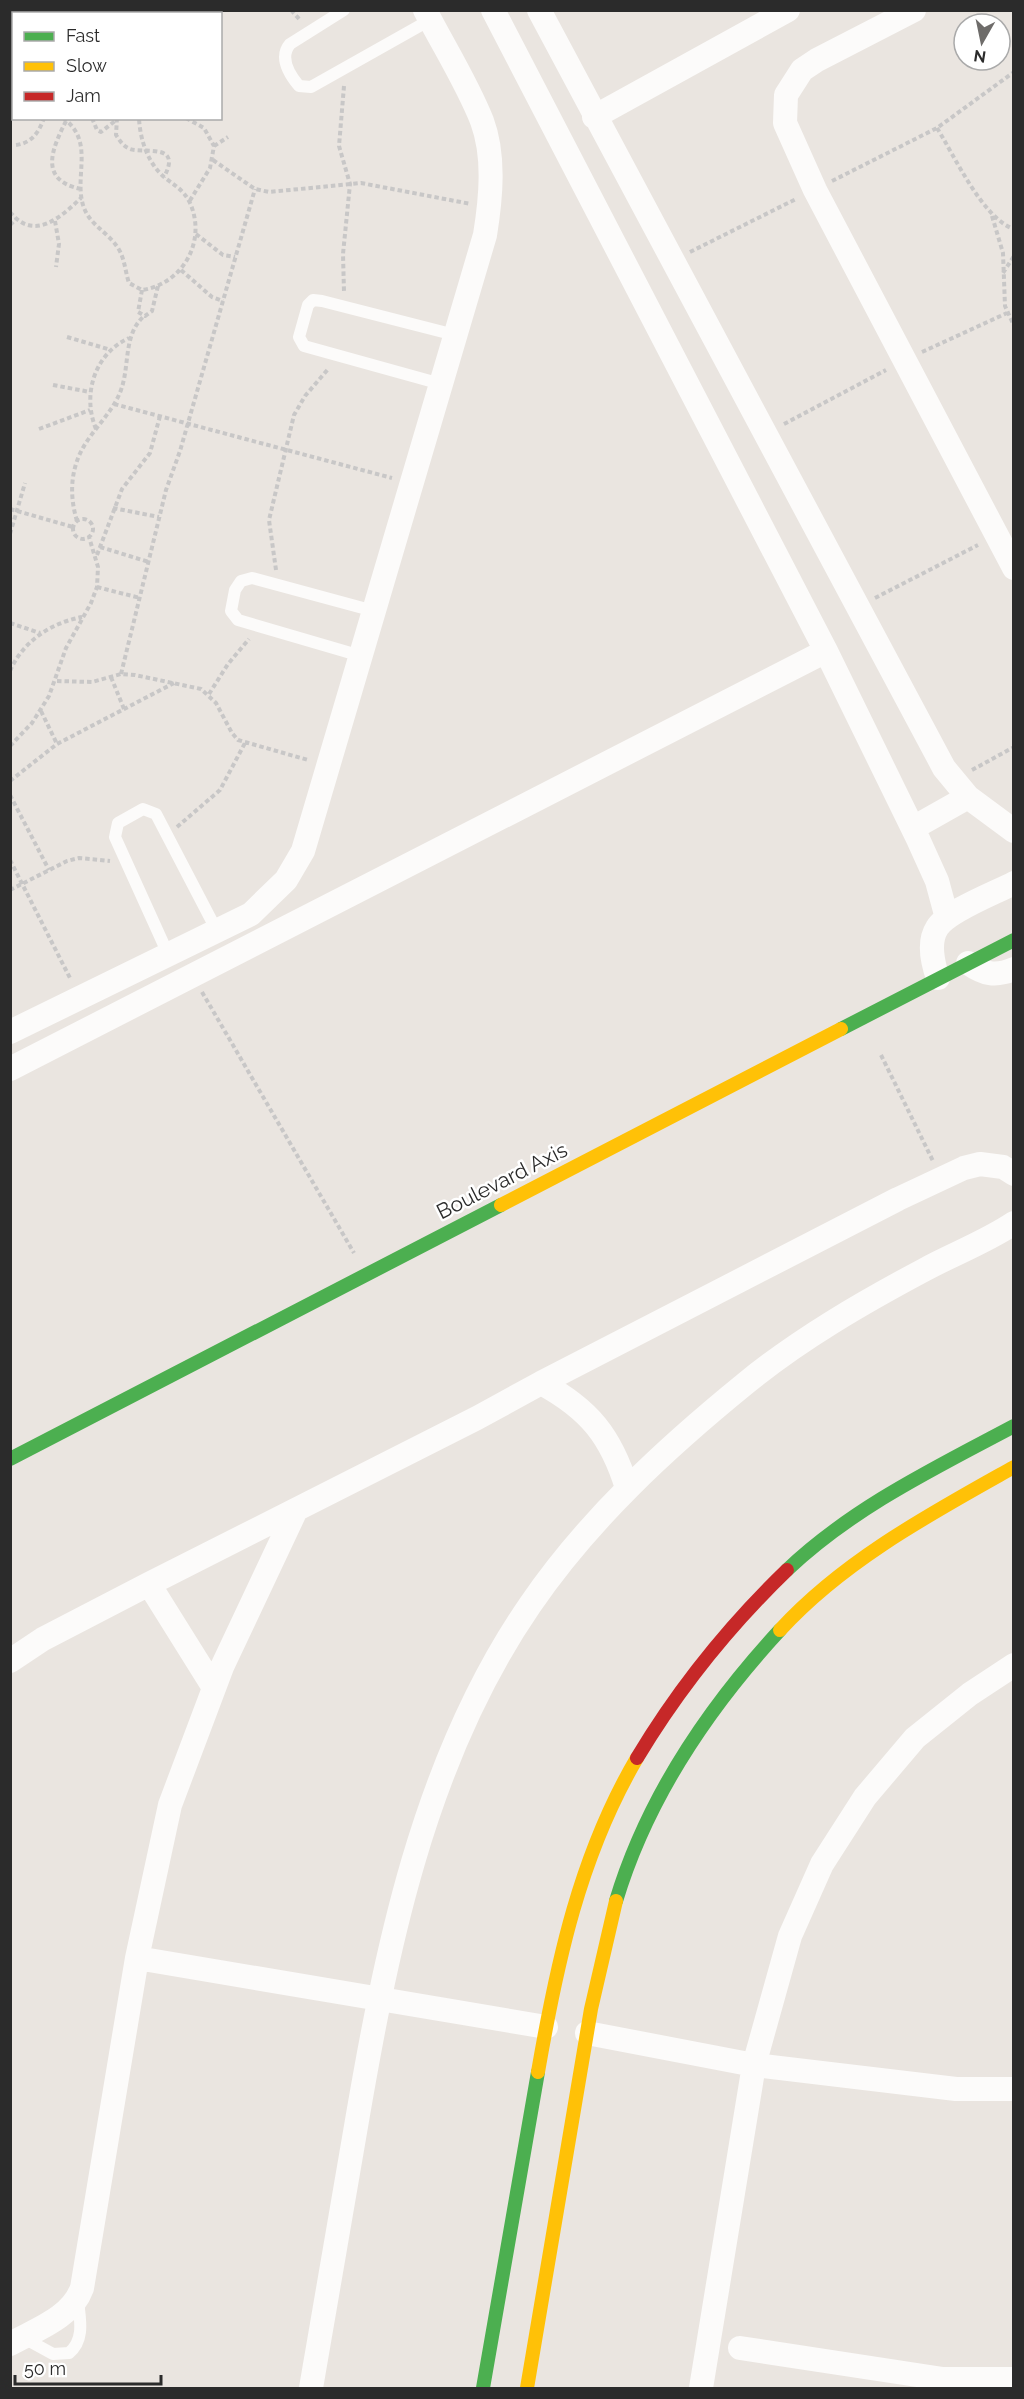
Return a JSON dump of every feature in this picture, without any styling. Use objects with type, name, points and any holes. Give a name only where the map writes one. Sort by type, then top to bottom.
[{"type":"street","points":[[493,10],[826,651],[937,880],[947,918]]},
{"type":"street","points":[[539,10],[594,117],[859,606],[944,768],[961,789],[1014,831]]},
{"type":"street","points":[[594,117],[760,17],[788,10]]},
{"type":"street","points":[[914,10],[817,60],[796,78],[785,102],[785,123],[814,190],[1014,568]]},
{"type":"street","points":[[10,1032],[251,914],[286,880],[303,851],[485,235],[491,173],[482,122],[428,15]]},
{"type":"street","points":[[10,1070],[826,651]]},
{"type":"street","points":[[913,828],[961,789]]},
{"type":"street","points":[[938,978],[933,957],[937,928],[947,918],[1014,883]]},
{"type":"street","name":"Boulevard Axis","points":[[10,1460],[1014,940]]},
{"type":"street","points":[[968,963],[989,974],[1014,969]]},
{"type":"street","points":[[10,1661],[43,1639],[149,1584],[477,1418],[540,1383],[941,1178],[980,1164],[1003,1167],[1014,1174]]},
{"type":"street","points":[[311,2388],[377,2000],[421,1840],[456,1741],[478,1694],[529,1606],[566,1557],[627,1488],[747,1382],[857,1307],[1014,1223]]},
{"type":"street","points":[[540,1383],[566,1396],[587,1414],[606,1437],[619,1461],[627,1488]]},
{"type":"street","points":[[483,2388],[525,2173],[546,2027],[577,1895],[596,1842],[623,1783],[640,1753],[699,1667],[759,1598],[815,1544],[886,1495],[1014,1426]]},
{"type":"street","points":[[527,2388],[557,2177],[606,1937],[634,1856],[679,1763],[749,1664],[819,1593],[915,1522],[1014,1467]]},
{"type":"street","points":[[16,2341],[57,2319],[78,2299],[85,2274],[137,1958],[170,1805],[214,1688],[296,1510]]},
{"type":"street","points":[[149,1584],[214,1688]]},
{"type":"street","points":[[701,2388],[754,2065],[790,1936],[822,1864],[865,1797],[915,1738],[970,1694],[1014,1665]]},
{"type":"street","points":[[137,1958],[546,2027]]},
{"type":"street","points":[[587,2033],[754,2065],[956,2089],[1014,2089]]},
{"type":"street","points":[[740,2348],[943,2379],[1014,2379]]},
{"type":"lane","points":[[344,10],[290,44],[285,50],[284,59],[294,80],[303,88],[311,87],[346,67],[428,15]]},
{"type":"lane","points":[[441,384],[304,346],[299,337],[308,305],[313,300],[455,335]]},
{"type":"lane","points":[[361,656],[238,620],[234,616],[231,605],[235,590],[247,578],[374,611]]},
{"type":"lane","points":[[168,954],[115,837],[118,823],[147,809],[156,814],[217,931]]},
{"type":"lane","points":[[16,2341],[53,2354],[69,2353],[78,2342],[80,2332],[78,2299]]},
{"type":"path","points":[[344,307],[343,254],[350,184],[339,146],[346,67]]},
{"type":"path","points":[[671,261],[937,128],[1014,72]]},
{"type":"path","points":[[16,145],[30,140],[37,133],[43,120]]},
{"type":"path","points":[[65,120],[79,139],[83,155],[81,198],[92,222],[118,248],[129,283],[142,290],[171,280],[182,270],[190,257],[196,234],[195,217],[189,202],[182,190],[164,177],[146,150],[139,120]]},
{"type":"path","points":[[65,120],[53,149],[53,167],[63,183],[81,189]]},
{"type":"path","points":[[93,120],[97,130],[101,132],[115,120]]},
{"type":"path","points":[[117,120],[116,135],[121,143],[136,151],[154,149],[168,160],[168,169],[164,177]]},
{"type":"path","points":[[189,202],[213,160],[214,146],[204,128],[190,120]]},
{"type":"path","points":[[937,128],[990,212],[998,232],[1003,274],[1002,292],[1007,313],[1014,326]]},
{"type":"path","points":[[214,146],[228,137]]},
{"type":"path","points":[[213,160],[255,189],[287,192],[350,184],[383,185],[489,208]]},
{"type":"path","points":[[122,674],[159,517],[255,189]]},
{"type":"path","points":[[10,212],[16,219],[30,226],[40,227],[55,221],[81,198]]},
{"type":"path","points":[[990,212],[999,221],[1014,229]]},
{"type":"path","points":[[10,225],[16,219]]},
{"type":"path","points":[[55,221],[59,243],[56,267]]},
{"type":"path","points":[[196,234],[223,255],[236,257]]},
{"type":"path","points":[[1003,274],[1014,256]]},
{"type":"path","points":[[182,270],[212,297],[223,301]]},
{"type":"path","points":[[96,430],[90,410],[90,392],[99,364],[111,350],[129,338],[144,316],[152,311],[158,286]]},
{"type":"path","points":[[142,290],[138,312],[144,316]]},
{"type":"path","points":[[765,434],[904,360],[1007,313]]},
{"type":"path","points":[[67,337],[111,350]]},
{"type":"path","points":[[73,527],[77,521],[72,498],[74,473],[82,450],[114,404],[125,375],[129,338]]},
{"type":"path","points":[[279,586],[269,520],[285,449],[298,405],[340,356]]},
{"type":"path","points":[[53,385],[90,392]]},
{"type":"path","points":[[114,404],[412,483]]},
{"type":"path","points":[[39,429],[90,410]]},
{"type":"path","points":[[11,744],[41,711],[57,681],[66,648],[97,587],[97,556],[113,508],[122,489],[150,453],[160,416]]},
{"type":"path","points":[[10,534],[25,483]]},
{"type":"path","points":[[113,508],[159,517]]},
{"type":"path","points":[[10,509],[73,527]]},
{"type":"path","points":[[77,521],[89,521],[92,529],[88,537]]},
{"type":"path","points":[[73,527],[77,537],[88,537]]},
{"type":"path","points":[[859,606],[998,535]]},
{"type":"path","points":[[88,537],[97,556]]},
{"type":"path","points":[[100,547],[149,562]]},
{"type":"path","points":[[97,587],[140,598]]},
{"type":"path","points":[[11,669],[19,655],[40,633],[60,622],[82,617]]},
{"type":"path","points":[[10,623],[40,633]]},
{"type":"path","points":[[209,694],[228,664],[259,627]]},
{"type":"path","points":[[57,681],[92,682],[122,674],[201,689],[209,694],[232,733],[246,743],[329,766]]},
{"type":"path","points":[[111,677],[124,709]]},
{"type":"path","points":[[10,781],[57,744],[174,683]]},
{"type":"path","points":[[41,711],[57,744]]},
{"type":"path","points":[[167,834],[220,790],[246,743]]},
{"type":"path","points":[[961,789],[1014,747]]},
{"type":"path","points":[[10,795],[49,870]]},
{"type":"path","points":[[10,813],[18,810]]},
{"type":"path","points":[[10,890],[79,858],[127,862]]},
{"type":"path","points":[[10,860],[80,998]]},
{"type":"path","points":[[192,976],[367,1275]]},
{"type":"path","points":[[881,1055],[941,1178]]},
{"type":"traffic: fast","points":[[841,1029],[1014,940]]},
{"type":"traffic: fast","points":[[10,1459],[501,1205]]},
{"type":"traffic: fast","points":[[787,1570],[839,1527],[895,1490],[1014,1426]]},
{"type":"traffic: fast","points":[[616,1901],[645,1826],[683,1756],[728,1691],[780,1630]]},
{"type":"traffic: fast","points":[[483,2388],[538,2072]]},
{"type":"traffic: slow","points":[[501,1205],[841,1029]]},
{"type":"traffic: slow","points":[[780,1630],[832,1581],[861,1560],[921,1520],[1014,1467]]},
{"type":"traffic: slow","points":[[538,2072],[553,1990],[573,1910],[600,1833],[637,1758]]},
{"type":"traffic: slow","points":[[527,2388],[591,2009],[616,1901]]},
{"type":"traffic: jam","points":[[637,1758],[670,1707],[706,1659],[745,1613],[787,1570]]}]
